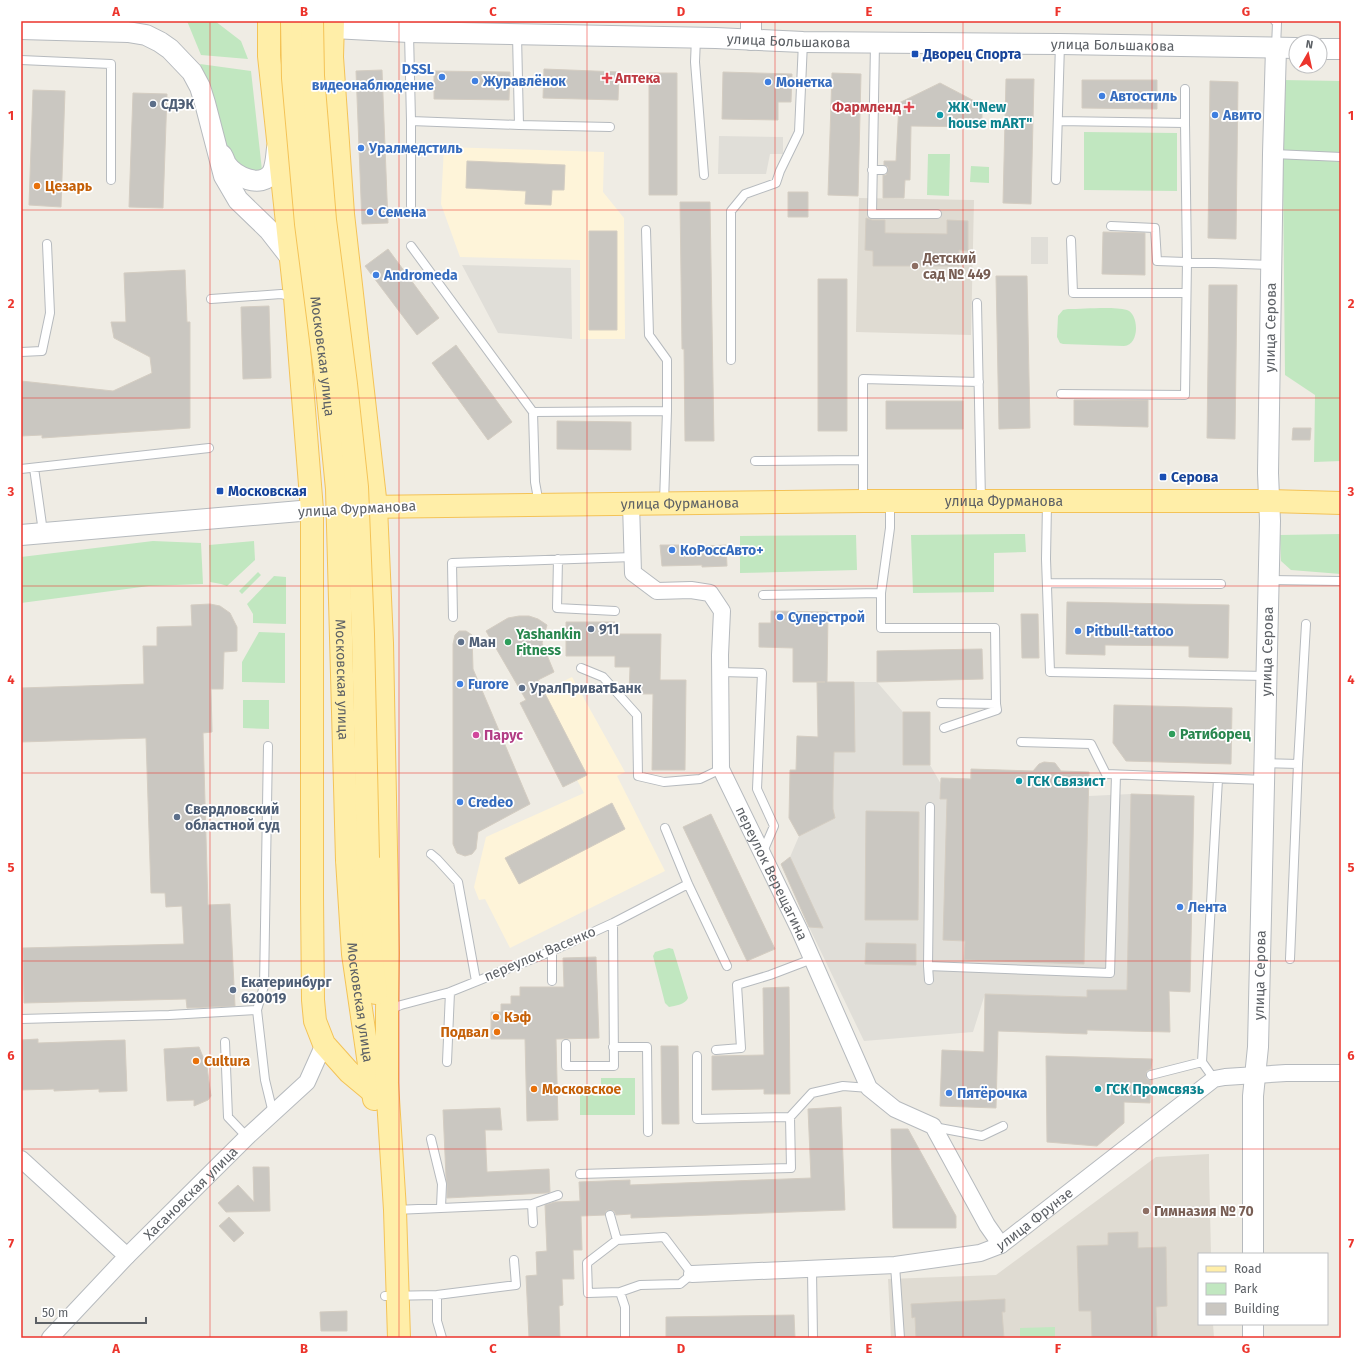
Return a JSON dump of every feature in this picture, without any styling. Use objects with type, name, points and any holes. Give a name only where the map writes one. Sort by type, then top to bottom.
[{"type":"main road","name":"Московская улица","points":[[269,21],[269,56],[295,297],[312,510],[313,1000],[315,1021],[324,1044]]},
{"type":"main road","name":"Московская улица","points":[[292,21],[293,78],[306,224],[327,387],[337,489],[357,859],[371,953],[380,1086],[383,1210],[391,1296],[399,1338]]},
{"type":"main road","name":"Московская улица","points":[[312,21],[313,76],[325,220],[346,384],[357,487],[363,634],[357,859]]},
{"type":"main road","points":[[324,1044],[349,1072],[380,1086],[386,1011],[388,953],[382,643],[376,507],[343,214],[332,57],[333,25]]},
{"type":"main road","name":"улица Фурманова","points":[[312,510],[376,507],[539,504],[863,501],[1269,501],[1341,503]]},
{"type":"main road","name":"Московская улица","points":[[380,1086],[394,1210],[391,1296],[385,1338]]},
{"type":"street","name":"улица Большакова","points":[[283,21],[409,32],[517,35],[696,38],[751,30],[803,42],[1288,48]]},
{"type":"street","points":[[21,29],[128,32],[146,35],[170,49],[186,64],[197,81],[224,176],[231,189],[238,200],[269,230],[290,257]]},
{"type":"street","name":"улица Серова","points":[[1253,1253],[1254,1096],[1258,1047],[1270,521],[1268,473],[1276,48]]},
{"type":"street","points":[[1328,49],[1341,49]]},
{"type":"street","points":[[215,141],[226,164],[235,173],[242,177],[257,180],[265,179],[272,173],[276,163],[278,142]]},
{"type":"street","name":"переулок Верещагина","points":[[631,503],[634,573],[657,591],[691,590],[710,593],[722,611],[720,672],[721,769],[799,929],[869,1088],[894,1109],[933,1126]]},
{"type":"street","name":"улица Фурманова","points":[[21,535],[312,510]]},
{"type":"street","name":"Хасановская улица","points":[[50,1338],[127,1256],[247,1137],[307,1082],[324,1044]]},
{"type":"street","points":[[1214,1079],[1286,1073],[1341,1073]]},
{"type":"street","name":"улица Фрунзе","points":[[692,1274],[812,1270],[895,1265],[980,1253],[1001,1245],[1214,1079]]},
{"type":"street","points":[[933,1126],[987,1225],[1001,1245]]},
{"type":"street","points":[[21,1159],[127,1256]]},
{"type":"street","points":[[1253,1325],[1253,1338]]},
{"type":"lane","points":[[1275,21],[1277,23],[1276,48]]},
{"type":"lane","points":[[409,32],[412,206]]},
{"type":"lane","points":[[517,35],[519,125]]},
{"type":"lane","points":[[696,38],[695,62],[704,175]]},
{"type":"lane","points":[[731,360],[731,211],[746,194],[776,184],[780,171],[799,132],[803,42]]},
{"type":"lane","points":[[875,42],[872,214],[937,214]]},
{"type":"lane","points":[[1056,180],[1060,44]]},
{"type":"lane","points":[[21,60],[111,64],[111,180]]},
{"type":"lane","points":[[1061,394],[1185,396],[1187,262],[1185,89]]},
{"type":"lane","points":[[411,121],[610,127]]},
{"type":"lane","points":[[1058,121],[1185,123]]},
{"type":"lane","points":[[1273,154],[1341,157]]},
{"type":"lane","points":[[872,170],[884,170]]},
{"type":"lane","points":[[1111,226],[1155,228],[1157,261],[1272,266]]},
{"type":"lane","points":[[646,230],[649,335],[667,360],[664,503]]},
{"type":"lane","points":[[1071,240],[1073,293],[1186,293]]},
{"type":"lane","points":[[21,352],[42,351],[50,313],[47,244]]},
{"type":"lane","points":[[411,246],[533,412],[535,482],[539,504]]},
{"type":"lane","points":[[211,299],[281,294],[295,297]]},
{"type":"lane","points":[[977,303],[981,501]]},
{"type":"lane","points":[[863,501],[863,380],[979,382]]},
{"type":"lane","points":[[533,412],[667,411]]},
{"type":"lane","points":[[21,469],[209,448]]},
{"type":"lane","points":[[755,461],[863,460]]},
{"type":"lane","points":[[34,468],[44,533]]},
{"type":"lane","points":[[890,502],[890,528],[881,593],[881,628],[995,628],[996,710],[944,728]]},
{"type":"lane","points":[[1047,502],[1046,559],[1050,672],[1267,676]]},
{"type":"lane","points":[[454,617],[452,563],[633,557]]},
{"type":"lane","points":[[558,559],[557,608],[615,610]]},
{"type":"lane","points":[[1268,580],[1341,581]]},
{"type":"lane","points":[[1047,583],[1221,584]]},
{"type":"lane","points":[[763,596],[881,593]]},
{"type":"lane","points":[[1290,958],[1298,764],[1306,624]]},
{"type":"lane","points":[[581,668],[603,678],[638,715],[638,776],[664,782],[700,779],[721,769]]},
{"type":"lane","points":[[720,672],[762,673],[757,789],[774,826],[762,854]]},
{"type":"lane","points":[[941,703],[996,704]]},
{"type":"lane","points":[[1021,742],[1091,744],[1106,774],[1218,778],[1265,772],[1298,764]]},
{"type":"lane","points":[[268,746],[264,986],[258,1010],[265,1080],[272,1113]]},
{"type":"lane","points":[[928,966],[1110,973],[1116,774]]},
{"type":"lane","points":[[1214,1079],[1202,1062],[1218,778]]},
{"type":"lane","points":[[929,980],[930,807]]},
{"type":"lane","points":[[666,828],[688,884],[727,966]]},
{"type":"lane","points":[[431,854],[458,882],[476,982]]},
{"type":"lane","name":"переулок Васенко","points":[[386,1011],[401,1005],[450,992],[552,951],[613,923],[688,884]]},
{"type":"lane","points":[[566,1044],[566,1066],[614,1066],[613,923]]},
{"type":"lane","points":[[552,951],[552,981]]},
{"type":"lane","points":[[716,1050],[741,1048],[737,985],[770,975],[812,958]]},
{"type":"lane","points":[[447,1062],[450,992]]},
{"type":"lane","points":[[21,1018],[169,1015],[258,1010]]},
{"type":"lane","points":[[225,1042],[228,1117],[247,1137]]},
{"type":"lane","points":[[613,1047],[647,1047],[648,1132]]},
{"type":"lane","points":[[697,1056],[697,1119],[790,1117]]},
{"type":"lane","points":[[1151,1075],[1202,1062]]},
{"type":"lane","points":[[580,1174],[607,1177],[791,1168],[790,1117],[812,1093],[843,1086],[869,1088]]},
{"type":"lane","points":[[933,1126],[982,1136],[1003,1126]]},
{"type":"lane","points":[[431,1139],[442,1184],[442,1207]]},
{"type":"lane","points":[[394,1210],[532,1204],[558,1195]]},
{"type":"lane","points":[[532,1204],[533,1223]]},
{"type":"lane","points":[[610,1215],[617,1240]]},
{"type":"lane","points":[[664,1238],[692,1274],[680,1284],[640,1284],[620,1292],[588,1293],[587,1263],[617,1240],[664,1238]]},
{"type":"lane","points":[[391,1296],[437,1295],[516,1285],[514,1260]]},
{"type":"lane","points":[[895,1265],[900,1338]]},
{"type":"lane","points":[[812,1270],[813,1338]]},
{"type":"lane","points":[[620,1292],[625,1306],[625,1338]]},
{"type":"lane","points":[[437,1295],[438,1320],[442,1338]]},
{"type":"shaded area","points":[[719,136],[783,137],[783,154],[770,154],[766,174],[718,174]]},
{"type":"shaded area","points":[[444,147],[604,152],[603,192],[624,218],[625,339],[580,339],[580,260],[460,257],[441,204]]},
{"type":"shaded area","name":"Детский сад № 449","points":[[859,198],[974,200],[971,335],[856,332]]},
{"type":"shaded area","points":[[1031,237],[1048,237],[1048,264],[1031,264]]},
{"type":"shaded area","points":[[462,265],[571,268],[572,339],[498,333]]},
{"type":"shaded area","points":[[572,677],[625,772],[617,776],[665,871],[510,948],[485,899],[479,900],[474,887],[486,837],[584,793],[577,780],[563,787],[543,691]]},
{"type":"shaded area","points":[[854,682],[877,682],[903,712],[903,765],[930,765],[941,784],[948,784],[948,778],[970,779],[971,769],[1034,771],[1039,764],[1050,762],[1055,763],[1061,771],[1089,772],[1089,796],[1131,794],[1127,990],[1087,997],[985,994],[973,1032],[864,1041],[809,927],[781,864],[790,857],[799,836],[835,818],[833,809],[834,752],[855,751]]},
{"type":"shaded area","name":"Гимназия № 70","points":[[1209,1154],[1211,1253],[1198,1253],[1198,1325],[1213,1325],[1214,1338],[891,1338],[888,1279],[996,1275],[1156,1157]]},
{"type":"green space","points":[[187,21],[215,21],[241,41],[248,59],[201,55]]},
{"type":"green space","points":[[200,64],[251,71],[262,170],[253,172],[230,161],[209,85]]},
{"type":"green space","points":[[1282,80],[1341,81],[1341,461],[1314,462],[1315,395],[1285,375]]},
{"type":"green space","points":[[1084,132],[1177,133],[1177,191],[1084,190]]},
{"type":"green space","points":[[928,154],[950,154],[949,196],[927,195]]},
{"type":"green space","points":[[971,166],[989,167],[989,183],[970,182]]},
{"type":"green space","points":[[1106,308],[1127,310],[1134,317],[1136,323],[1133,341],[1124,346],[1060,343],[1057,337],[1058,316],[1063,310]]},
{"type":"green space","points":[[1025,534],[1026,552],[994,553],[994,592],[913,593],[911,535]]},
{"type":"green space","points":[[1341,534],[1341,574],[1291,570],[1281,561],[1280,535]]},
{"type":"green space","points":[[856,535],[857,570],[740,573],[740,536]]},
{"type":"green space","points":[[153,541],[201,543],[203,584],[149,586],[21,603],[21,557]]},
{"type":"green space","points":[[254,541],[255,560],[227,586],[210,582],[209,545]]},
{"type":"green space","points":[[258,572],[261,575],[242,594],[239,591]]},
{"type":"green space","points":[[274,576],[286,577],[286,624],[253,623],[253,614],[247,604]]},
{"type":"green space","points":[[259,632],[285,633],[285,683],[242,682],[242,662]]},
{"type":"green space","points":[[243,700],[269,700],[269,729],[243,728]]},
{"type":"green space","points":[[669,948],[673,949],[688,998],[683,1003],[669,1007],[665,1003],[653,956],[655,952]]},
{"type":"green space","points":[[601,1078],[635,1078],[635,1115],[580,1115],[580,1090],[601,1090]]},
{"type":"green space","points":[[1055,1327],[1055,1338],[1020,1338],[1020,1328]]},
{"type":"building","points":[[544,69],[619,72],[618,100],[543,98]]},
{"type":"building","points":[[382,70],[388,223],[362,224],[356,71]]},
{"type":"building","points":[[434,71],[510,72],[509,100],[434,99]]},
{"type":"building","points":[[723,72],[792,74],[791,102],[778,102],[778,120],[722,119]]},
{"type":"building","points":[[649,73],[677,73],[677,195],[649,195]]},
{"type":"building","points":[[832,73],[861,74],[858,196],[828,195]]},
{"type":"building","points":[[1006,79],[1034,79],[1031,204],[1003,203]]},
{"type":"building","points":[[1082,80],[1157,80],[1157,109],[1082,108]]},
{"type":"building","points":[[1210,81],[1238,82],[1236,239],[1208,238]]},
{"type":"building","name":"ЖК \"New house mART\"","points":[[940,83],[982,105],[982,127],[911,126],[910,180],[905,180],[904,198],[883,198],[883,175],[886,175],[888,170],[888,167],[884,165],[884,161],[896,161],[899,103]]},
{"type":"building","points":[[33,90],[65,91],[61,207],[29,205]]},
{"type":"building","points":[[133,93],[167,94],[163,208],[129,207]]},
{"type":"building","points":[[467,161],[565,165],[564,190],[552,190],[551,205],[525,204],[526,191],[466,188]]},
{"type":"building","points":[[788,192],[808,192],[808,217],[788,217]]},
{"type":"building","points":[[680,202],[710,202],[714,441],[685,441]]},
{"type":"building","points":[[866,218],[872,220],[885,220],[885,233],[947,234],[947,220],[968,221],[968,251],[959,250],[959,266],[873,266],[873,251],[865,250]]},
{"type":"building","points":[[589,231],[617,231],[617,330],[589,330]]},
{"type":"building","points":[[1103,232],[1145,233],[1145,275],[1102,274]]},
{"type":"building","points":[[388,249],[439,318],[417,335],[365,266]]},
{"type":"building","points":[[185,270],[187,322],[190,322],[190,428],[42,438],[42,435],[21,436],[21,381],[113,391],[152,373],[150,357],[114,338],[111,322],[126,322],[124,273]]},
{"type":"building","points":[[996,276],[1027,276],[1030,428],[999,429]]},
{"type":"building","points":[[818,279],[847,279],[847,431],[818,431]]},
{"type":"building","points":[[1209,285],[1237,285],[1235,439],[1207,438]]},
{"type":"building","points":[[269,306],[271,378],[243,379],[241,307]]},
{"type":"building","points":[[456,345],[512,422],[488,440],[432,363]]},
{"type":"building","points":[[1074,400],[1148,400],[1148,427],[1074,425]]},
{"type":"building","points":[[886,401],[963,401],[963,429],[886,429]]},
{"type":"building","points":[[557,421],[631,422],[631,450],[557,449]]},
{"type":"building","points":[[1293,428],[1311,428],[1310,440],[1292,440]]},
{"type":"building","points":[[660,545],[684,545],[684,547],[726,545],[727,566],[662,566]]},
{"type":"building","points":[[1067,602],[1229,605],[1228,658],[1189,657],[1189,646],[1105,645],[1105,655],[1066,654]]},
{"type":"building","name":"Свердловский областной суд","points":[[210,604],[220,606],[230,613],[237,627],[237,651],[224,652],[223,689],[211,689],[212,732],[203,733],[208,905],[230,904],[235,1006],[187,1008],[186,999],[24,1003],[23,948],[184,944],[182,906],[166,907],[165,893],[151,893],[146,738],[21,742],[21,688],[144,684],[143,646],[157,646],[157,627],[192,626],[191,605]]},
{"type":"building","points":[[771,611],[828,612],[827,682],[854,682],[855,752],[834,752],[833,809],[835,818],[799,836],[789,818],[790,770],[796,770],[797,736],[818,737],[817,682],[793,682],[793,648],[759,647],[759,623],[771,623]]},
{"type":"building","points":[[1021,614],[1038,614],[1039,658],[1022,658]]},
{"type":"building","points":[[529,616],[538,619],[547,625],[542,643],[554,672],[538,680],[587,775],[563,787],[520,703],[526,700],[486,631],[508,618]]},
{"type":"building","points":[[566,622],[615,622],[615,634],[661,634],[660,680],[686,680],[685,770],[652,770],[653,694],[629,694],[630,667],[615,667],[615,656],[566,656]]},
{"type":"building","points":[[459,631],[466,631],[472,635],[473,669],[530,804],[478,832],[476,849],[472,854],[465,856],[457,853],[453,844],[453,644],[455,635]]},
{"type":"building","points":[[982,649],[983,679],[877,682],[877,651]]},
{"type":"building","name":"Ратиборец","points":[[1114,705],[1232,708],[1231,764],[1126,761],[1113,743]]},
{"type":"building","points":[[903,712],[930,712],[930,765],[903,765]]},
{"type":"building","points":[[1044,762],[1055,763],[1061,771],[1089,772],[1084,964],[964,960],[965,941],[943,940],[947,799],[940,799],[941,778],[971,779],[971,769],[1033,771],[1039,764]]},
{"type":"building","points":[[1131,794],[1194,796],[1190,992],[1169,991],[1170,1032],[1087,1030],[1087,1034],[998,1031],[996,1108],[940,1106],[942,1050],[984,1052],[985,994],[1087,997],[1087,990],[1127,990]]},
{"type":"building","points":[[612,803],[625,829],[519,884],[505,858]]},
{"type":"building","points":[[866,811],[919,812],[918,920],[865,920]]},
{"type":"building","points":[[711,814],[775,949],[747,961],[683,827]]},
{"type":"building","points":[[790,857],[823,928],[809,927],[781,864]]},
{"type":"building","points":[[866,943],[916,944],[916,965],[865,964]]},
{"type":"building","points":[[596,957],[599,1038],[556,1039],[558,1120],[527,1121],[525,1039],[491,1039],[491,1012],[501,1012],[501,1004],[511,1004],[511,996],[520,996],[520,987],[564,987],[563,958]]},
{"type":"building","points":[[789,987],[790,1094],[764,1094],[764,1089],[712,1090],[712,1056],[764,1055],[763,988]]},
{"type":"building","points":[[38,1039],[38,1043],[125,1040],[127,1091],[99,1092],[99,1089],[54,1091],[54,1089],[21,1090],[21,1040]]},
{"type":"building","points":[[661,1046],[678,1046],[679,1124],[662,1124]]},
{"type":"building","points":[[199,1047],[207,1067],[211,1096],[208,1100],[194,1106],[194,1100],[167,1101],[164,1049]]},
{"type":"building","name":"ГСК Промсвязь","points":[[1046,1056],[1152,1059],[1151,1069],[1147,1071],[1146,1074],[1147,1079],[1151,1080],[1150,1103],[1124,1102],[1124,1123],[1097,1146],[1047,1142]]},
{"type":"building","points":[[841,1107],[845,1210],[631,1218],[631,1214],[616,1215],[614,1211],[609,1210],[606,1211],[605,1215],[581,1216],[582,1250],[573,1250],[574,1279],[562,1279],[563,1305],[559,1306],[560,1338],[529,1338],[526,1276],[537,1275],[536,1252],[547,1251],[545,1205],[555,1202],[580,1201],[579,1182],[630,1180],[630,1185],[811,1178],[808,1109]]},
{"type":"building","points":[[500,1108],[502,1130],[485,1130],[487,1172],[549,1169],[550,1192],[447,1198],[443,1110]]},
{"type":"building","points":[[891,1129],[908,1129],[956,1216],[956,1228],[893,1228]]},
{"type":"building","points":[[253,1167],[269,1167],[270,1211],[226,1212],[218,1203],[238,1185],[254,1202]]},
{"type":"building","points":[[229,1217],[244,1233],[234,1242],[219,1226]]},
{"type":"building","points":[[1138,1232],[1138,1248],[1166,1247],[1167,1306],[1156,1307],[1157,1338],[1092,1338],[1091,1311],[1079,1311],[1077,1246],[1108,1245],[1108,1233]]},
{"type":"building","points":[[1005,1299],[1005,1312],[1002,1312],[1004,1338],[916,1338],[915,1317],[912,1318],[911,1304]]},
{"type":"building","points":[[347,1311],[347,1331],[321,1331],[320,1312]]},
{"type":"building","points":[[794,1315],[795,1338],[666,1338],[666,1317]]},
{"type":"place","name":"Дворец Спорта","points":[[915,54]]},
{"type":"place","name":"DSSL видеонаблюдение","points":[[442,77]]},
{"type":"place","name":"Аптека","points":[[607,78]]},
{"type":"place","name":"Журавлёнок","points":[[475,81]]},
{"type":"place","name":"Монетка","points":[[768,82]]},
{"type":"place","name":"Автостиль","points":[[1102,96]]},
{"type":"place","name":"СДЭК","points":[[153,104]]},
{"type":"place","name":"Фармленд","points":[[909,107]]},
{"type":"place","name":"ЖК \"New house mART\"","points":[[940,115]]},
{"type":"place","name":"Авито","points":[[1215,115]]},
{"type":"place","name":"Уралмедстиль","points":[[361,148]]},
{"type":"place","name":"Цезарь","points":[[37,186]]},
{"type":"place","name":"Семена","points":[[370,212]]},
{"type":"place","name":"Детский сад № 449","points":[[915,266]]},
{"type":"place","name":"Andromeda","points":[[376,275]]},
{"type":"place","name":"Серова","points":[[1163,477]]},
{"type":"place","name":"Московская","points":[[220,491]]},
{"type":"place","name":"КоРоссАвто+","points":[[672,550]]},
{"type":"place","name":"Суперстрой","points":[[780,617]]},
{"type":"place","name":"911","points":[[591,629]]},
{"type":"place","name":"Pitbull-tattoo","points":[[1078,631]]},
{"type":"place","name":"Ман","points":[[461,642]]},
{"type":"place","name":"Yashankin Fitness","points":[[508,642]]},
{"type":"place","name":"Furore","points":[[460,684]]},
{"type":"place","name":"УралПриватБанк","points":[[522,688]]},
{"type":"place","name":"Ратиборец","points":[[1172,734]]},
{"type":"place","name":"Парус","points":[[476,735]]},
{"type":"place","name":"ГСК Связист","points":[[1019,781]]},
{"type":"place","name":"Credeo","points":[[460,802]]},
{"type":"place","name":"Свердловский областной суд","points":[[177,817]]},
{"type":"place","name":"Лента","points":[[1180,907]]},
{"type":"place","name":"Екатеринбург 620019","points":[[233,990]]},
{"type":"place","name":"Кэф","points":[[496,1017]]},
{"type":"place","name":"Подвал","points":[[497,1032]]},
{"type":"place","name":"Cultura","points":[[196,1061]]},
{"type":"place","name":"Московское","points":[[534,1089]]},
{"type":"place","name":"ГСК Промсвязь","points":[[1098,1089]]},
{"type":"place","name":"Пятёрочка","points":[[949,1093]]},
{"type":"place","name":"Гимназия № 70","points":[[1146,1211]]}]
